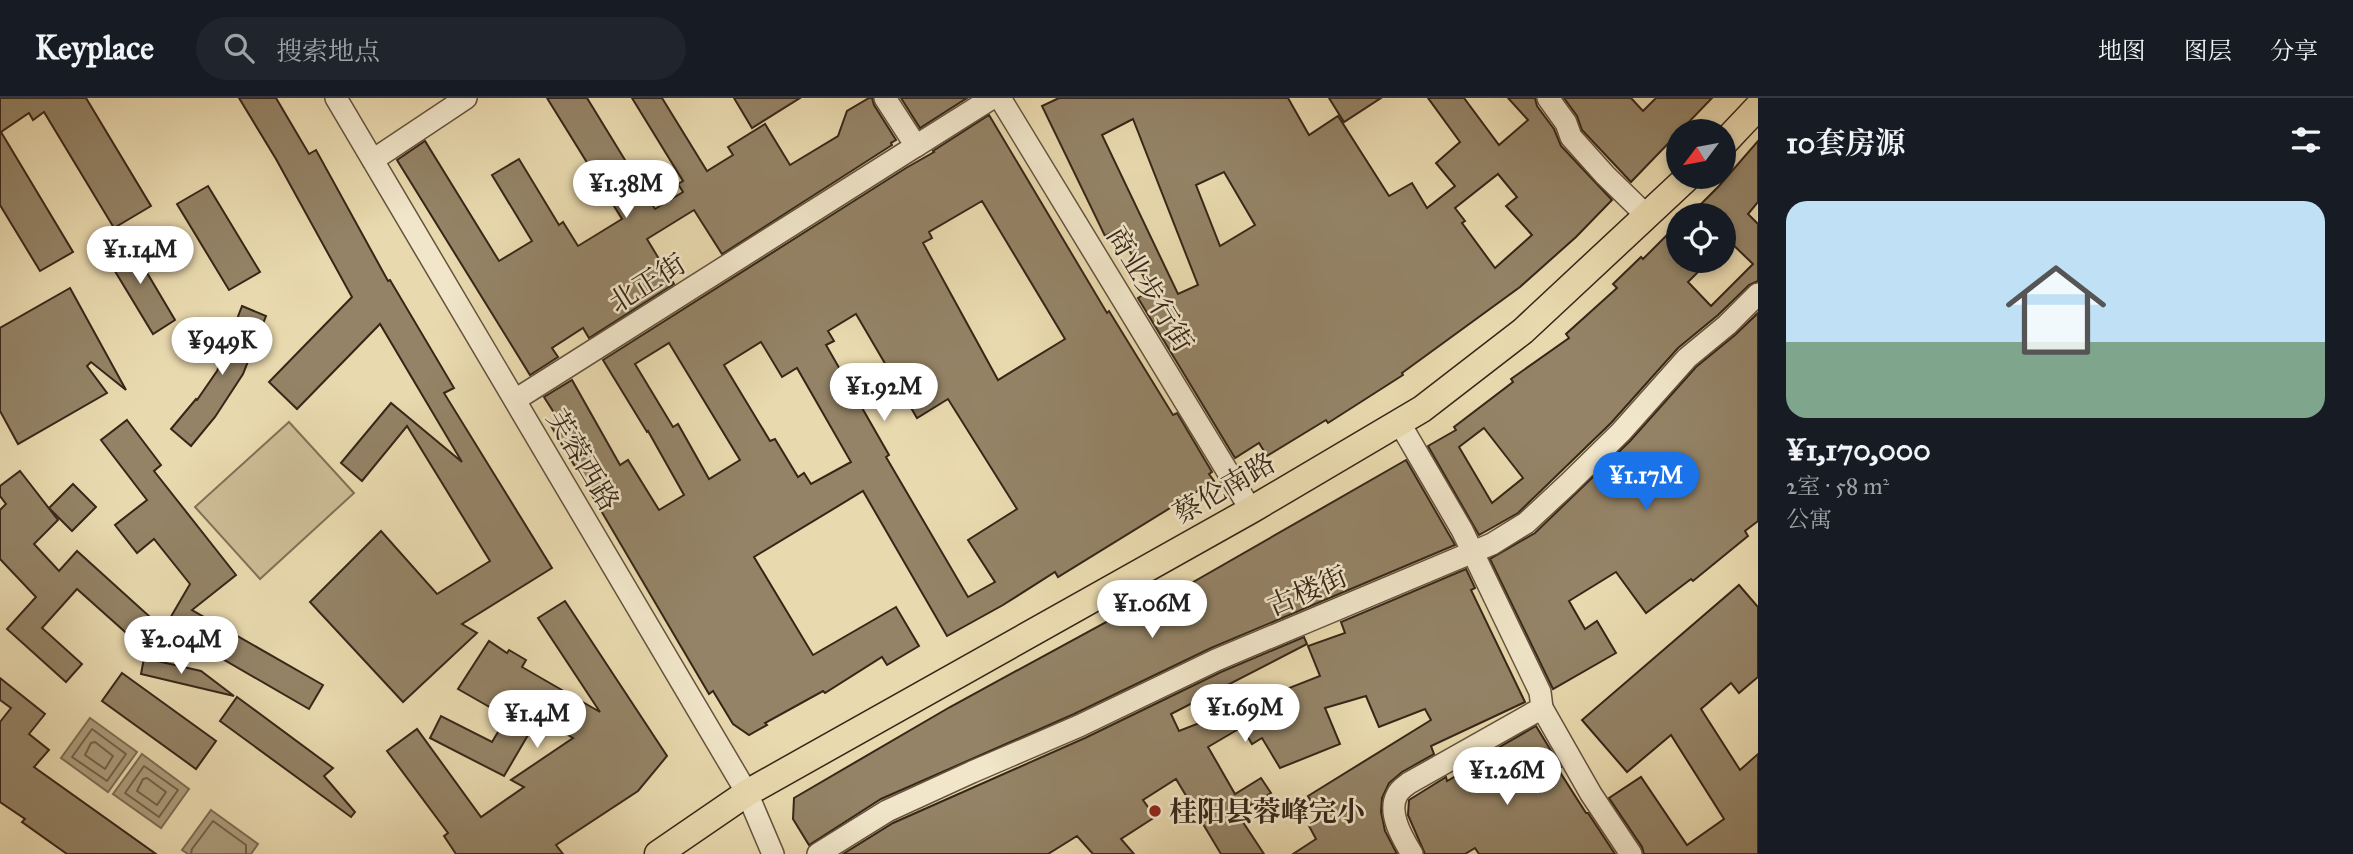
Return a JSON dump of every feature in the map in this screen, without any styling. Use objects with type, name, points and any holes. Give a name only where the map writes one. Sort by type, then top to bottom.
[{"type":"main road","points":[[1736,130],[1758,107]]},
{"type":"main road","name":"蔡伦南路","points":[[658,854],[747,793],[1251,510],[1422,409],[1523,331],[1675,189]]},
{"type":"street","name":"芙蓉西路","points":[[336,98],[747,793],[773,854]]},
{"type":"street","points":[[373,160],[466,98]]},
{"type":"street","points":[[885,98],[916,146],[962,106],[992,98]]},
{"type":"street","name":"商业步行街","points":[[1000,98],[1251,510]]},
{"type":"street","points":[[1548,98],[1566,123],[1571,137],[1647,216]]},
{"type":"street","name":"北正街","points":[[515,400],[916,146]]},
{"type":"street","name":"古楼街","points":[[818,854],[887,811],[960,777],[1079,726],[1216,660],[1492,544],[1526,523],[1621,432],[1686,358],[1727,325],[1758,294]]},
{"type":"street","points":[[1399,422],[1473,551],[1540,692],[1542,708],[1591,794],[1630,854]]},
{"type":"street","points":[[1412,854],[1397,825],[1394,806],[1397,794],[1409,783],[1542,708]]},
{"type":"shaded area","points":[[289,422],[354,493],[260,579],[195,507]]},
{"type":"water","points":[[90,718],[137,752],[108,792],[61,758]]},
{"type":"water","points":[[142,754],[189,789],[161,828],[113,794]]},
{"type":"water","points":[[211,810],[258,844],[251,854],[188,854],[182,850]]},
{"type":"building","points":[[0,98],[86,98],[151,206],[114,228],[44,112],[33,120],[29,113],[1,132],[73,252],[40,271],[0,205]]},
{"type":"building","points":[[239,98],[276,98],[309,154],[316,150],[388,281],[390,280],[454,388],[444,393],[552,568],[462,624],[477,633],[403,702],[310,602],[381,531],[437,594],[490,561],[407,426],[362,481],[341,463],[391,403],[462,462],[380,324],[297,409],[269,382],[352,297]]},
{"type":"building","points":[[547,98],[587,98],[655,209],[683,192],[678,184],[683,181],[632,98],[662,98],[707,171],[733,155],[728,147],[765,124],[790,165],[838,136],[847,111],[869,98],[872,98],[896,140],[722,254],[694,210],[647,239],[674,284],[589,338],[583,328],[552,348],[558,357],[530,375],[397,160],[425,141],[499,261],[532,241],[492,175],[519,159],[559,225],[563,222],[578,246],[622,219]]},
{"type":"building","points":[[734,98],[800,98],[752,128]]},
{"type":"building","points":[[901,98],[967,98],[920,128]]},
{"type":"building","points":[[1059,98],[1288,98],[1309,135],[1338,116],[1389,196],[1412,183],[1427,208],[1455,186],[1436,163],[1460,142],[1428,98],[1464,98],[1499,145],[1528,120],[1508,98],[1535,98],[1561,146],[1612,200],[1576,237],[1520,287],[1402,373],[1403,375],[1328,423],[1326,420],[1267,456],[1259,443],[1235,458],[1138,298],[1151,290],[1118,230],[1105,236],[1042,106]],"holes":[[[1133,119],[1198,285],[1178,294],[1102,135]],[[1224,172],[1255,225],[1220,246],[1196,185]],[[1498,174],[1517,197],[1506,206],[1532,235],[1495,268],[1462,223],[1465,221],[1455,208]]]},
{"type":"building","points":[[1329,98],[1381,98],[1344,122]]},
{"type":"building","points":[[1564,98],[1631,98],[1643,111],[1656,98],[1712,98],[1692,119],[1666,119],[1666,146],[1631,182],[1582,130],[1577,116]]},
{"type":"building","points":[[989,115],[1107,313],[1109,311],[1173,415],[1177,413],[1212,472],[1209,474],[1214,481],[1058,577],[1055,572],[947,636],[863,491],[754,557],[813,655],[896,607],[919,646],[887,665],[882,657],[825,693],[823,691],[765,723],[767,725],[749,735],[733,724],[713,691],[709,694],[550,424],[558,419],[544,397],[572,380],[620,465],[628,460],[659,510],[684,495],[603,360]],"holes":[[[982,201],[1065,339],[998,380],[923,243],[932,238],[929,232]],[[856,314],[917,418],[948,399],[1017,509],[968,540],[995,582],[968,597],[886,457],[889,455],[826,345],[834,341],[828,331]],[[761,342],[782,377],[797,368],[851,462],[811,484],[804,473],[798,477],[775,439],[770,441],[724,365]],[[669,343],[740,460],[709,479],[678,424],[673,427],[635,364]]]},
{"type":"building","points":[[1758,141],[1758,202],[1748,214],[1758,224],[1758,281],[1749,285],[1678,348],[1611,423],[1518,513],[1479,535],[1428,446],[1456,430],[1454,427],[1513,382],[1511,379],[1569,338],[1566,334],[1617,288],[1613,284],[1666,236],[1666,273],[1697,273],[1688,282],[1711,306],[1753,264],[1736,248],[1736,203],[1702,203],[1716,189],[1736,189],[1736,166]],"holes":[[[1484,428],[1523,478],[1492,503],[1459,447]]]},
{"type":"building","points":[[208,186],[260,272],[229,290],[177,204]]},
{"type":"building","points":[[127,239],[175,320],[153,334],[104,253]]},
{"type":"building","points":[[70,288],[126,390],[91,362],[87,366],[107,393],[18,444],[0,411],[0,328]]},
{"type":"building","points":[[242,306],[266,316],[243,374],[215,417],[191,446],[171,429],[197,400],[217,371]]},
{"type":"building","points":[[1758,313],[1758,521],[1745,531],[1748,536],[1693,581],[1691,579],[1646,613],[1616,572],[1569,601],[1585,629],[1597,621],[1616,653],[1553,689],[1490,559],[1535,533],[1630,441],[1696,367]]},
{"type":"building","points":[[127,420],[161,465],[154,471],[236,575],[192,610],[323,685],[309,709],[169,628],[162,632],[190,584],[154,539],[137,553],[115,525],[147,500],[101,440]]},
{"type":"building","points":[[1406,460],[1455,545],[1211,648],[1074,714],[881,799],[809,845],[793,819],[794,798],[950,707],[1163,591],[1167,597]]},
{"type":"building","points":[[20,471],[58,520],[34,544],[59,571],[77,551],[160,626],[142,647],[77,589],[42,628],[82,664],[66,682],[7,629],[36,597],[0,559],[0,510],[6,504],[0,496],[0,486]]},
{"type":"building","points":[[73,484],[96,507],[72,531],[49,508]]},
{"type":"building","points":[[1466,569],[1475,588],[1471,590],[1525,702],[1431,746],[1434,754],[1402,772],[1389,783],[1382,798],[1381,812],[1385,831],[1397,854],[1293,854],[1316,839],[1309,826],[1321,819],[1308,796],[1431,720],[1425,709],[1379,727],[1366,696],[1325,708],[1340,744],[1280,768],[1262,738],[1252,744],[1242,727],[1208,747],[1235,794],[1261,778],[1271,793],[1237,813],[1264,854],[1221,854],[1176,779],[1143,800],[1155,817],[1121,839],[1134,854],[1093,854],[1077,836],[1048,854],[843,854],[893,823],[1085,738],[1221,672],[1304,637],[1307,644],[1171,714],[1179,731],[1320,676],[1308,646],[1345,633],[1341,622]]},
{"type":"building","points":[[1739,585],[1758,607],[1758,677],[1739,693],[1731,683],[1701,709],[1740,770],[1758,754],[1758,854],[1644,854],[1609,798],[1641,777],[1687,845],[1724,819],[1671,735],[1627,772],[1582,720]]},
{"type":"building","points":[[565,601],[667,756],[638,791],[556,845],[563,854],[456,854],[444,836],[448,833],[387,751],[417,729],[481,817],[524,787],[511,780],[573,738],[538,718],[504,776],[430,738],[441,716],[492,742],[507,717],[458,689],[489,641],[507,653],[509,650],[526,660],[522,667],[600,712],[538,618]]},
{"type":"building","points":[[144,658],[201,671],[234,696],[141,674]]},
{"type":"building","points":[[122,673],[216,741],[196,769],[102,701]]},
{"type":"building","points":[[0,678],[45,714],[29,734],[49,750],[34,767],[156,854],[67,854],[22,822],[25,819],[0,802],[0,722],[11,708],[0,700]]},
{"type":"building","points":[[237,697],[333,768],[324,776],[355,812],[351,817],[220,721]]},
{"type":"building","points":[[1536,726],[1561,767],[1558,769],[1615,854],[1479,854],[1475,848],[1465,854],[1425,854],[1408,815],[1409,800],[1446,777],[1447,781],[1486,759],[1484,756]]},
{"type":"place","name":"桂阳县蓉峰完小","points":[[1155,811]]}]
